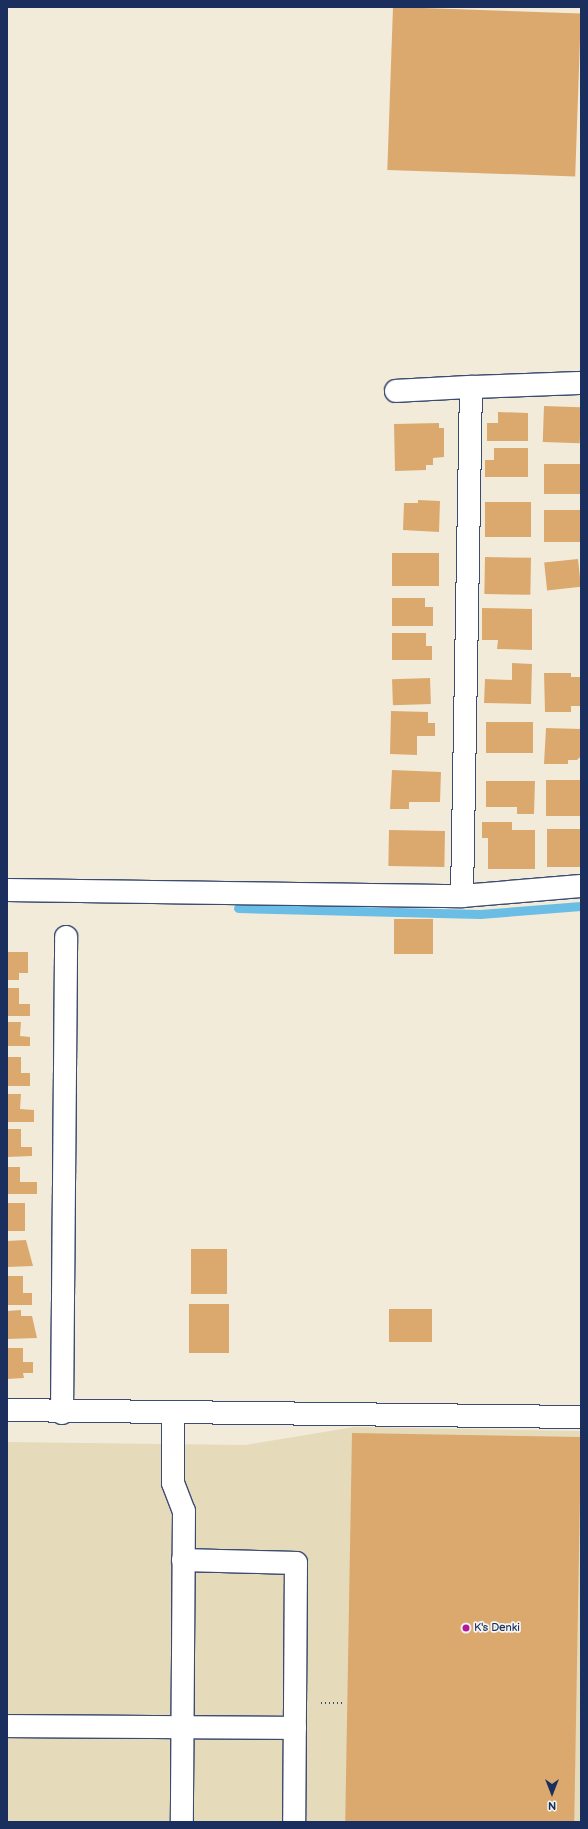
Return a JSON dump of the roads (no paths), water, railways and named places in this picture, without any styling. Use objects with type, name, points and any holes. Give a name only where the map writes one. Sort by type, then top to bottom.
[{"type":"street","points":[[396,391],[471,386],[581,383]]},
{"type":"street","points":[[462,896],[471,386]]},
{"type":"street","points":[[7,890],[462,896],[581,886]]},
{"type":"street","points":[[62,1413],[66,937]]},
{"type":"street","points":[[7,1410],[62,1413],[581,1417]]},
{"type":"street","points":[[173,1414],[173,1483],[184,1511],[182,1822]]},
{"type":"street","points":[[183,1560],[296,1563],[294,1822]]},
{"type":"street","points":[[7,1726],[295,1728]]},
{"type":"waterway","points":[[238,908],[480,914],[581,906]]},
{"type":"place","name":"K's Denki","points":[[466,1628]]}]
